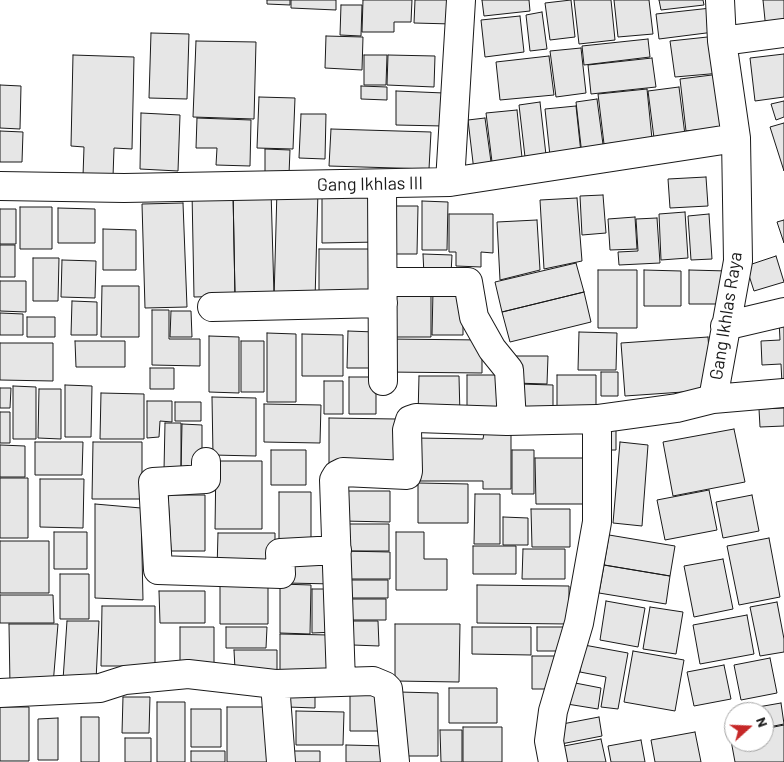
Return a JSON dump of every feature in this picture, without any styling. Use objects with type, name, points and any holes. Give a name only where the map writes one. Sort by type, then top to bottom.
[{"type":"street","points":[[450,182],[461,0]]},
{"type":"street","name":"Gang Ikhlas Raya","points":[[337,550],[334,480],[337,475],[343,472],[407,476],[407,430],[410,420],[416,418],[512,421],[597,419],[677,408],[713,399],[738,261],[736,138],[722,40],[720,0]]},
{"type":"street","points":[[722,40],[784,33]]},
{"type":"street","name":"Gang Ikhlas III","points":[[0,186],[124,188],[450,182],[736,138]]},
{"type":"street","points":[[382,184],[383,381]]},
{"type":"street","points":[[212,307],[383,293],[468,282],[474,317],[492,349],[509,370],[512,421]]},
{"type":"street","points":[[725,326],[784,312]]},
{"type":"street","points":[[713,399],[784,393]]},
{"type":"street","points":[[553,762],[549,741],[553,711],[579,623],[597,522],[597,419]]},
{"type":"street","points":[[206,462],[206,479],[153,482],[158,570],[281,574],[280,553],[337,550],[341,682]]},
{"type":"street","points":[[0,692],[100,688],[125,680],[188,674],[276,684],[380,683],[388,689],[395,762]]},
{"type":"street","points":[[276,684],[281,762]]},
{"type":"building","points":[[267,0],[290,0],[290,5],[267,4]]},
{"type":"building","points":[[291,0],[336,0],[336,10],[291,8]]},
{"type":"building","points":[[363,0],[412,0],[411,22],[394,22],[394,32],[362,32]]},
{"type":"building","points":[[415,0],[453,0],[452,24],[414,23]]},
{"type":"building","points":[[482,0],[529,0],[530,11],[484,16]]},
{"type":"building","points":[[571,0],[575,37],[550,40],[545,3]]},
{"type":"building","points":[[574,0],[611,0],[615,40],[579,44]]},
{"type":"building","points":[[614,0],[649,0],[653,34],[618,37]]},
{"type":"building","points":[[659,0],[703,0],[704,5],[661,10]]},
{"type":"building","points":[[763,0],[784,0],[784,28],[766,30]]},
{"type":"building","points":[[341,5],[362,5],[361,36],[340,35]]},
{"type":"building","points":[[711,8],[714,32],[659,39],[656,14]]},
{"type":"building","points":[[542,12],[547,49],[530,51],[526,15]]},
{"type":"building","points":[[520,16],[524,52],[485,57],[481,20]]},
{"type":"building","points":[[151,33],[189,34],[187,99],[149,98]]},
{"type":"building","points":[[326,36],[363,37],[362,70],[325,68]]},
{"type":"building","points":[[717,36],[721,73],[675,77],[670,41]]},
{"type":"building","points":[[648,39],[650,57],[584,65],[582,46]]},
{"type":"building","points":[[196,41],[256,42],[254,119],[193,117]]},
{"type":"building","points":[[581,48],[586,93],[556,97],[550,51]]},
{"type":"building","points":[[784,54],[784,97],[755,101],[750,58]]},
{"type":"building","points":[[73,55],[134,57],[132,149],[114,148],[113,177],[83,176],[84,147],[71,146]]},
{"type":"building","points":[[364,55],[387,55],[386,85],[364,85]]},
{"type":"building","points":[[388,55],[435,56],[434,87],[387,85]]},
{"type":"building","points":[[549,56],[554,95],[500,100],[496,62]]},
{"type":"building","points":[[652,58],[656,87],[591,94],[588,65]]},
{"type":"building","points":[[720,74],[726,127],[686,131],[680,79]]},
{"type":"building","points":[[0,85],[21,86],[20,129],[0,128]]},
{"type":"building","points":[[361,86],[387,87],[387,100],[361,99]]},
{"type":"building","points":[[679,87],[685,135],[654,138],[648,91]]},
{"type":"building","points":[[647,89],[652,139],[604,144],[598,94]]},
{"type":"building","points":[[396,91],[444,93],[443,126],[396,125]]},
{"type":"building","points":[[259,97],[295,98],[293,149],[257,148]]},
{"type":"building","points":[[597,99],[604,152],[582,155],[576,102]]},
{"type":"building","points":[[784,101],[784,117],[776,120],[771,104]]},
{"type":"building","points":[[540,102],[546,155],[525,157],[519,105]]},
{"type":"building","points":[[576,106],[581,153],[550,156],[545,109]]},
{"type":"building","points":[[517,110],[523,167],[493,170],[486,113]]},
{"type":"building","points":[[141,113],[180,115],[178,171],[140,169]]},
{"type":"building","points":[[301,114],[326,114],[325,159],[299,158]]},
{"type":"building","points":[[197,118],[251,120],[250,166],[216,165],[217,148],[196,148]]},
{"type":"building","points":[[485,118],[492,169],[474,171],[468,120]]},
{"type":"building","points":[[784,123],[784,171],[770,127]]},
{"type":"building","points":[[331,129],[431,132],[429,169],[329,166]]},
{"type":"building","points":[[0,131],[23,132],[22,162],[0,162]]},
{"type":"building","points":[[265,149],[290,150],[289,174],[265,173]]},
{"type":"building","points":[[706,177],[708,206],[670,208],[668,179]]},
{"type":"building","points":[[322,189],[380,190],[379,242],[322,243]]},
{"type":"building","points":[[271,190],[274,295],[235,296],[233,191]]},
{"type":"building","points":[[277,190],[318,191],[315,300],[274,299]]},
{"type":"building","points":[[233,191],[235,296],[194,297],[192,192]]},
{"type":"building","points":[[603,195],[606,233],[582,235],[580,196]]},
{"type":"building","points":[[577,198],[582,261],[544,269],[540,200]]},
{"type":"building","points":[[422,201],[448,202],[447,250],[422,250]]},
{"type":"building","points":[[183,203],[187,307],[145,308],[142,204]]},
{"type":"building","points":[[391,206],[418,206],[417,254],[391,254]]},
{"type":"building","points":[[20,207],[52,207],[52,249],[20,249]]},
{"type":"building","points":[[58,208],[95,209],[95,243],[58,243]]},
{"type":"building","points":[[0,209],[16,209],[16,244],[0,244]]},
{"type":"building","points":[[685,212],[688,258],[661,260],[659,214]]},
{"type":"building","points":[[449,214],[493,214],[493,253],[481,252],[481,267],[456,266],[456,252],[449,252]]},
{"type":"building","points":[[709,214],[712,259],[691,260],[688,216]]},
{"type":"building","points":[[635,217],[637,249],[610,250],[608,219]]},
{"type":"building","points":[[657,218],[660,263],[619,265],[618,252],[638,251],[636,219]]},
{"type":"building","points":[[537,220],[540,270],[500,280],[497,222]]},
{"type":"building","points":[[784,220],[784,243],[777,222]]},
{"type":"building","points":[[103,229],[136,230],[136,270],[103,270]]},
{"type":"building","points":[[0,245],[15,245],[15,277],[0,277]]},
{"type":"building","points":[[319,249],[379,249],[378,298],[319,300]]},
{"type":"building","points":[[423,254],[452,255],[451,274],[424,275]]},
{"type":"building","points":[[776,256],[784,282],[754,291],[746,266]]},
{"type":"building","points":[[33,258],[59,258],[58,301],[33,301]]},
{"type":"building","points":[[62,260],[96,261],[95,298],[61,297]]},
{"type":"building","points":[[576,263],[584,292],[502,312],[495,282]]},
{"type":"building","points":[[598,270],[637,270],[637,328],[598,328]]},
{"type":"building","points":[[644,270],[681,271],[681,306],[644,306]]},
{"type":"building","points":[[689,270],[728,271],[728,304],[689,304]]},
{"type":"building","points":[[0,281],[26,281],[26,312],[0,311]]},
{"type":"building","points":[[102,286],[139,286],[139,337],[101,337]]},
{"type":"building","points":[[391,287],[431,287],[431,337],[391,337]]},
{"type":"building","points":[[433,291],[463,291],[463,335],[432,335]]},
{"type":"building","points":[[584,292],[591,322],[510,342],[502,312]]},
{"type":"building","points":[[72,301],[97,302],[97,335],[71,335]]},
{"type":"building","points":[[152,310],[169,310],[169,339],[200,339],[200,366],[152,365]]},
{"type":"building","points":[[171,311],[191,311],[192,337],[170,337]]},
{"type":"building","points":[[0,313],[23,314],[23,335],[0,335]]},
{"type":"building","points":[[27,317],[55,317],[55,337],[27,337]]},
{"type":"building","points":[[779,320],[784,320],[784,384],[782,384],[781,364],[762,365],[761,341],[780,340]]},
{"type":"building","points":[[348,331],[375,332],[375,368],[347,368]]},
{"type":"building","points":[[579,332],[617,333],[616,370],[578,370]]},
{"type":"building","points":[[267,333],[296,334],[296,402],[267,402]]},
{"type":"building","points":[[302,334],[343,335],[343,376],[302,376]]},
{"type":"building","points":[[209,336],[239,337],[239,393],[209,392]]},
{"type":"building","points":[[708,337],[712,390],[625,396],[621,343]]},
{"type":"building","points":[[387,339],[482,340],[482,373],[387,372]]},
{"type":"building","points":[[75,341],[125,341],[125,367],[76,367]]},
{"type":"building","points":[[241,341],[264,341],[264,392],[241,392]]},
{"type":"building","points":[[0,343],[53,343],[53,381],[0,380]]},
{"type":"building","points":[[514,356],[548,356],[547,384],[514,383]]},
{"type":"building","points":[[150,368],[174,368],[174,389],[150,389]]},
{"type":"building","points":[[601,372],[618,372],[618,396],[601,396]]},
{"type":"building","points":[[467,375],[507,375],[507,412],[467,411]]},
{"type":"building","points":[[557,375],[596,375],[596,409],[557,409]]},
{"type":"building","points":[[419,376],[459,376],[460,416],[418,416]]},
{"type":"building","points":[[349,377],[376,377],[376,414],[349,414]]},
{"type":"building","points":[[324,381],[343,381],[343,414],[324,414]]},
{"type":"building","points":[[520,384],[553,385],[553,415],[519,414]]},
{"type":"building","points":[[65,385],[92,386],[91,437],[65,437]]},
{"type":"building","points":[[13,386],[36,387],[36,439],[13,439]]},
{"type":"building","points":[[0,388],[11,388],[10,408],[0,408]]},
{"type":"building","points":[[39,389],[61,389],[61,439],[38,438]]},
{"type":"building","points":[[101,393],[144,394],[144,439],[100,439]]},
{"type":"building","points":[[212,397],[256,398],[256,456],[213,455]]},
{"type":"building","points":[[147,401],[172,401],[172,422],[160,421],[159,437],[147,438]]},
{"type":"building","points":[[175,402],[201,402],[201,421],[175,421]]},
{"type":"building","points":[[264,404],[321,405],[320,443],[264,442]]},
{"type":"building","points":[[784,408],[784,426],[760,427],[759,409]]},
{"type":"building","points":[[0,412],[10,412],[10,443],[0,443]]},
{"type":"building","points":[[329,418],[396,419],[396,468],[329,468]]},
{"type":"building","points":[[601,422],[616,422],[616,450],[601,450]]},
{"type":"building","points":[[165,423],[181,423],[181,470],[164,470]]},
{"type":"building","points":[[182,424],[202,425],[202,470],[181,471]]},
{"type":"building","points":[[734,429],[745,482],[673,496],[663,442]]},
{"type":"building","points":[[484,433],[511,433],[511,489],[483,489],[483,481],[416,481],[416,438],[483,439]]},
{"type":"building","points":[[35,442],[83,442],[82,475],[35,475]]},
{"type":"building","points":[[93,442],[142,442],[142,499],[92,499]]},
{"type":"building","points":[[620,442],[648,445],[642,526],[613,523]]},
{"type":"building","points":[[0,445],[25,446],[25,477],[0,477]]},
{"type":"building","points":[[271,450],[306,450],[306,485],[271,485]]},
{"type":"building","points":[[512,450],[534,450],[534,494],[512,494]]},
{"type":"building","points":[[535,458],[593,458],[593,504],[536,504]]},
{"type":"building","points":[[216,461],[262,461],[262,529],[215,529]]},
{"type":"building","points":[[0,478],[28,478],[28,538],[0,538]]},
{"type":"building","points":[[40,479],[84,479],[83,528],[40,527]]},
{"type":"building","points":[[418,483],[468,484],[468,523],[418,523]]},
{"type":"building","points":[[709,490],[717,530],[665,540],[657,500]]},
{"type":"building","points":[[343,491],[390,491],[390,522],[343,521]]},
{"type":"building","points":[[279,492],[311,492],[311,545],[279,544]]},
{"type":"building","points":[[475,494],[500,494],[500,544],[474,544]]},
{"type":"building","points":[[168,495],[205,495],[205,551],[171,551]]},
{"type":"building","points":[[752,495],[759,531],[723,538],[716,502]]},
{"type":"building","points":[[95,504],[141,508],[143,600],[95,598]]},
{"type":"building","points":[[531,509],[570,509],[570,547],[532,547]]},
{"type":"building","points":[[503,517],[528,518],[528,545],[503,545]]},
{"type":"building","points":[[347,524],[389,524],[389,551],[347,551]]},
{"type":"building","points":[[54,532],[87,532],[87,569],[54,569]]},
{"type":"building","points":[[396,532],[424,532],[424,559],[447,559],[447,590],[396,590]]},
{"type":"building","points":[[218,533],[275,533],[275,570],[217,570]]},
{"type":"building","points":[[609,535],[675,546],[670,576],[604,565]]},
{"type":"building","points":[[769,538],[780,597],[739,605],[727,546]]},
{"type":"building","points":[[0,541],[49,541],[49,593],[0,593]]},
{"type":"building","points":[[473,546],[516,546],[516,574],[473,574]]},
{"type":"building","points":[[523,549],[565,549],[565,579],[522,579]]},
{"type":"building","points":[[343,551],[390,552],[390,579],[343,579]]},
{"type":"building","points":[[723,559],[733,609],[694,617],[684,566]]},
{"type":"building","points":[[286,562],[334,563],[334,584],[286,583]]},
{"type":"building","points":[[604,565],[670,576],[666,604],[599,593]]},
{"type":"building","points":[[60,574],[89,574],[89,619],[60,619]]},
{"type":"building","points":[[220,577],[268,578],[268,624],[220,624]]},
{"type":"building","points":[[351,580],[388,580],[388,598],[351,598]]},
{"type":"building","points":[[280,584],[311,585],[310,634],[280,633]]},
{"type":"building","points":[[477,585],[569,586],[569,624],[477,623]]},
{"type":"building","points":[[312,589],[337,589],[336,632],[312,633]]},
{"type":"building","points":[[159,591],[205,591],[205,623],[160,623]]},
{"type":"building","points":[[0,595],[53,595],[54,623],[0,623]]},
{"type":"building","points":[[346,599],[386,599],[386,620],[346,620]]},
{"type":"building","points":[[606,601],[645,608],[638,647],[600,640]]},
{"type":"building","points":[[777,602],[784,639],[784,652],[760,656],[750,607]]},
{"type":"building","points":[[102,606],[155,606],[155,666],[101,666]]},
{"type":"building","points":[[650,607],[683,612],[676,654],[643,649]]},
{"type":"building","points":[[747,615],[754,654],[700,664],[693,625]]},
{"type":"building","points":[[67,621],[99,621],[96,680],[63,680]]},
{"type":"building","points":[[353,621],[378,621],[379,646],[353,645]]},
{"type":"building","points":[[9,624],[58,624],[53,685],[10,686]]},
{"type":"building","points":[[395,624],[460,624],[459,682],[395,681]]},
{"type":"building","points":[[180,627],[214,627],[214,666],[180,666]]},
{"type":"building","points":[[226,627],[267,627],[266,648],[226,648]]},
{"type":"building","points":[[472,627],[531,627],[531,655],[472,654]]},
{"type":"building","points":[[537,627],[567,627],[567,651],[537,651]]},
{"type":"building","points":[[280,634],[329,635],[329,680],[280,680]]},
{"type":"building","points":[[584,645],[628,653],[618,709],[601,707],[606,677],[580,672]]},
{"type":"building","points":[[234,650],[277,650],[277,675],[235,669]]},
{"type":"building","points":[[633,651],[684,660],[675,711],[624,702]]},
{"type":"building","points":[[532,656],[555,656],[555,689],[532,689]]},
{"type":"building","points":[[770,658],[777,693],[741,700],[734,665]]},
{"type":"building","points":[[724,665],[731,699],[694,706],[687,672]]},
{"type":"building","points":[[570,682],[601,688],[598,709],[567,704]]},
{"type":"building","points":[[449,688],[497,688],[497,723],[449,723]]},
{"type":"building","points":[[288,692],[315,692],[315,708],[288,707]]},
{"type":"building","points":[[350,692],[380,692],[380,731],[350,731]]},
{"type":"building","points":[[399,692],[438,693],[438,756],[399,756]]},
{"type":"building","points":[[123,697],[150,697],[149,733],[122,733]]},
{"type":"building","points":[[157,702],[185,702],[185,762],[157,762]]},
{"type":"building","points":[[781,703],[784,724],[774,726],[774,704]]},
{"type":"building","points":[[0,707],[29,707],[29,761],[0,761]]},
{"type":"building","points":[[227,707],[274,707],[274,762],[227,762]]},
{"type":"building","points":[[191,709],[221,709],[221,747],[191,747]]},
{"type":"building","points":[[296,711],[344,712],[343,745],[296,745]]},
{"type":"building","points":[[81,717],[99,717],[99,762],[81,762]]},
{"type":"building","points":[[599,717],[602,736],[561,744],[557,725]]},
{"type":"building","points":[[58,718],[58,760],[38,760],[38,719]]},
{"type":"building","points":[[784,725],[784,762],[735,762],[733,752],[774,752],[774,727]]},
{"type":"building","points":[[463,727],[502,727],[502,762],[463,762]]},
{"type":"building","points":[[440,730],[462,730],[462,762],[441,762]]},
{"type":"building","points":[[695,732],[701,762],[655,762],[651,740]]},
{"type":"building","points":[[125,738],[151,738],[151,762],[125,762]]},
{"type":"building","points":[[601,739],[606,762],[567,762],[564,746]]},
{"type":"building","points":[[641,740],[645,762],[611,762],[608,746]]},
{"type":"building","points":[[346,745],[388,746],[388,762],[346,762]]},
{"type":"building","points":[[191,751],[225,751],[225,762],[191,762]]},
{"type":"building","points":[[288,751],[320,751],[320,762],[288,762]]}]
